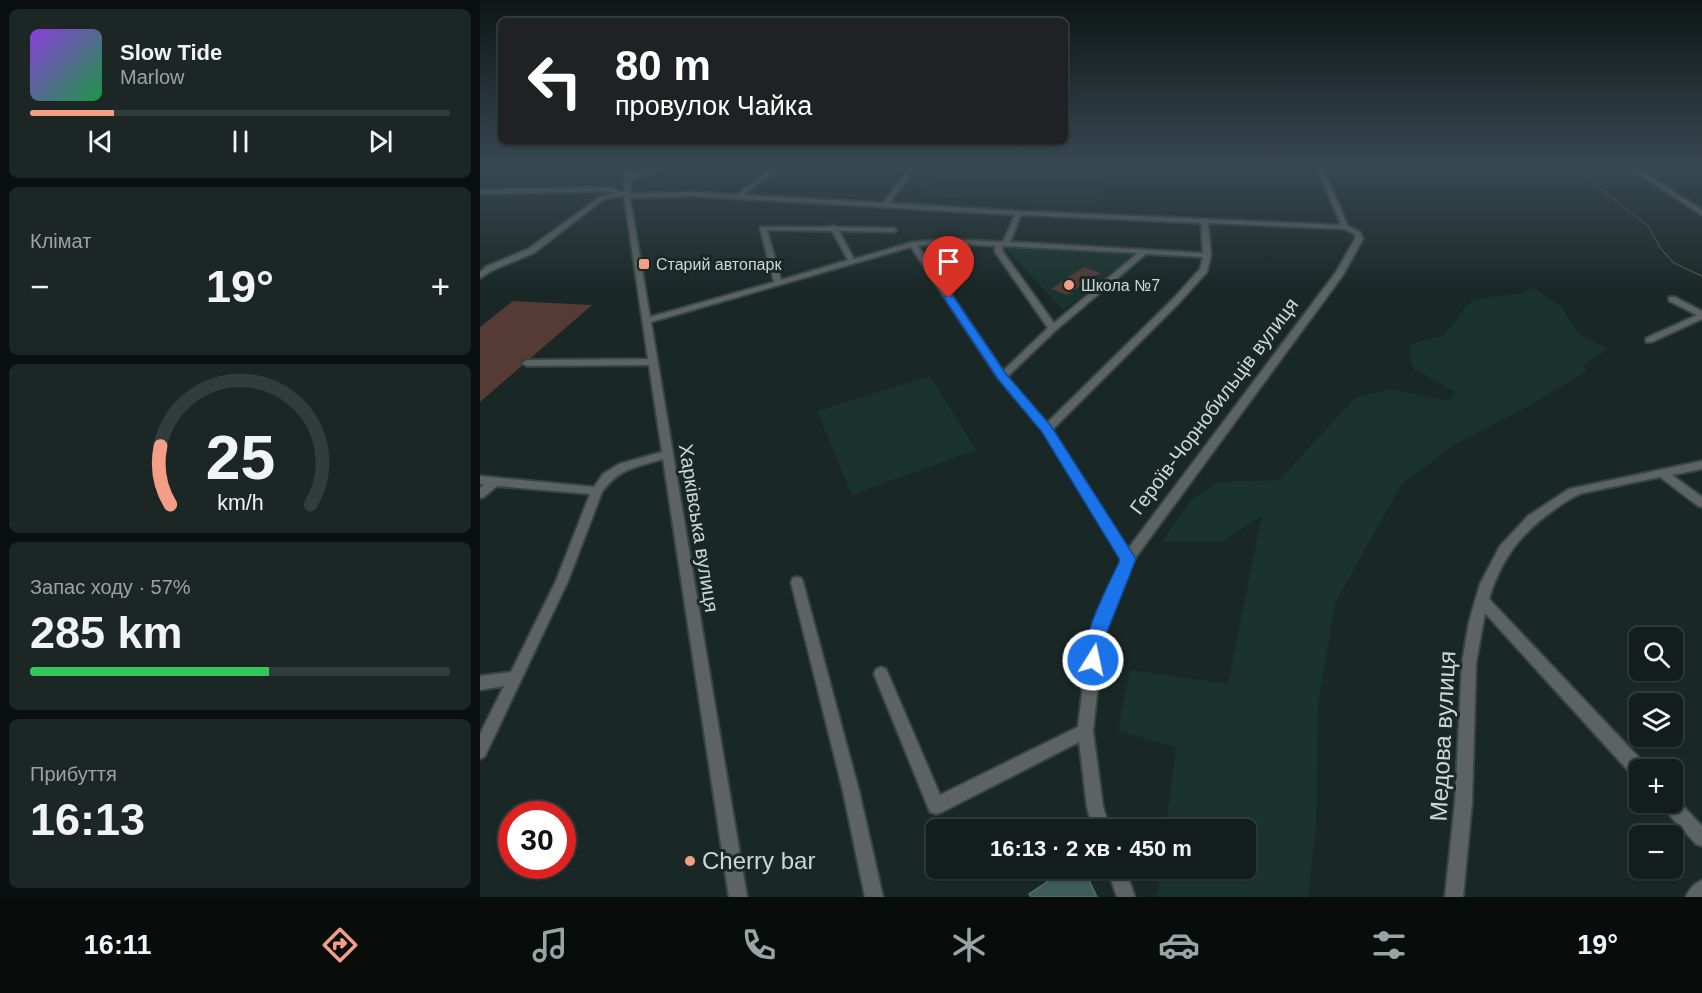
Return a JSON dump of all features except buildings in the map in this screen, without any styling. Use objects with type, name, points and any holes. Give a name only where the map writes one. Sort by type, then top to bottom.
[{"type":"street","points":[[480,276],[490,268],[531,251],[590,207]]},
{"type":"street","name":"Харківська вулиця","points":[[625,207],[647,321],[738,897]]},
{"type":"street","points":[[916,207],[1345,226]]},
{"type":"street","name":"Героїв-Чорнобильців вулиця","points":[[1099,819],[1085,731],[1096,637],[1128,559],[1340,273],[1359,239],[1358,233],[1345,226],[1337,207]]},
{"type":"street","points":[[1020,213],[999,252],[1053,328]]},
{"type":"street","points":[[1047,429],[1176,301],[1204,270],[1207,255],[1204,221]]},
{"type":"street","points":[[778,284],[763,228],[833,227],[894,230]]},
{"type":"street","points":[[833,227],[852,261]]},
{"type":"street","points":[[647,321],[913,244],[946,241],[1002,243],[1207,255]]},
{"type":"street","points":[[913,244],[1002,377],[1047,429],[1128,559]]},
{"type":"street","points":[[1002,377],[1053,328],[1144,252]]},
{"type":"street","points":[[1672,299],[1702,315]]},
{"type":"street","points":[[1649,340],[1702,315]]},
{"type":"street","points":[[527,363],[652,362]]},
{"type":"street","points":[[481,754],[562,580],[597,491],[607,477],[623,466],[667,454]]},
{"type":"street","name":"Медова вулиця","points":[[1454,897],[1464,790],[1468,654],[1482,601],[1507,544],[1529,520],[1572,492],[1702,465]]},
{"type":"street","points":[[1662,473],[1702,503]]},
{"type":"street","points":[[480,480],[597,491]]},
{"type":"street","points":[[480,494],[494,482]]},
{"type":"street","points":[[797,582],[851,791],[874,897]]},
{"type":"street","points":[[1482,601],[1629,759]]},
{"type":"street","points":[[881,674],[936,806],[1085,731]]},
{"type":"street","points":[[480,683],[515,678]]},
{"type":"street","points":[[1679,813],[1702,838]]},
{"type":"street","points":[[1120,879],[1126,897]]},
{"type":"street","points":[[1695,897],[1702,889]]},
{"type":"shaded area","name":"Школа №7","points":[[1006,248],[1137,252],[1134,259],[1062,310]]},
{"type":"shaded area","points":[[1084,267],[1100,273],[1067,295],[1051,289]]},
{"type":"shaded area","points":[[1533,288],[1561,307],[1578,334],[1608,349],[1583,364],[1587,371],[1523,409],[1454,445],[1401,485],[1335,603],[1318,704],[1316,826],[1308,897],[1157,897],[1160,879],[1256,879],[1256,819],[1167,819],[1176,747],[1118,731],[1130,670],[1228,684],[1262,515],[1222,542],[1162,542],[1192,499],[1219,482],[1279,480],[1355,398],[1389,389],[1449,401],[1456,392],[1413,369],[1409,345],[1445,335],[1469,303],[1489,297],[1517,294]]},
{"type":"shaded area","points":[[513,301],[592,305],[480,402],[480,327]]},
{"type":"shaded area","points":[[930,376],[976,450],[852,495],[817,411]]},
{"type":"waterway","points":[[1624,207],[1648,226],[1661,249],[1674,263],[1702,276]]},
{"type":"place","name":"Старий автопарк","points":[[644,264]]},
{"type":"place","name":"Школа №7","points":[[1069,285]]},
{"type":"place","name":"Cherry bar","points":[[690,861]]},
{"type":"route","points":[[949,298],[1002,377],[1047,429],[1128,559],[1096,637],[1093,660]]}]
